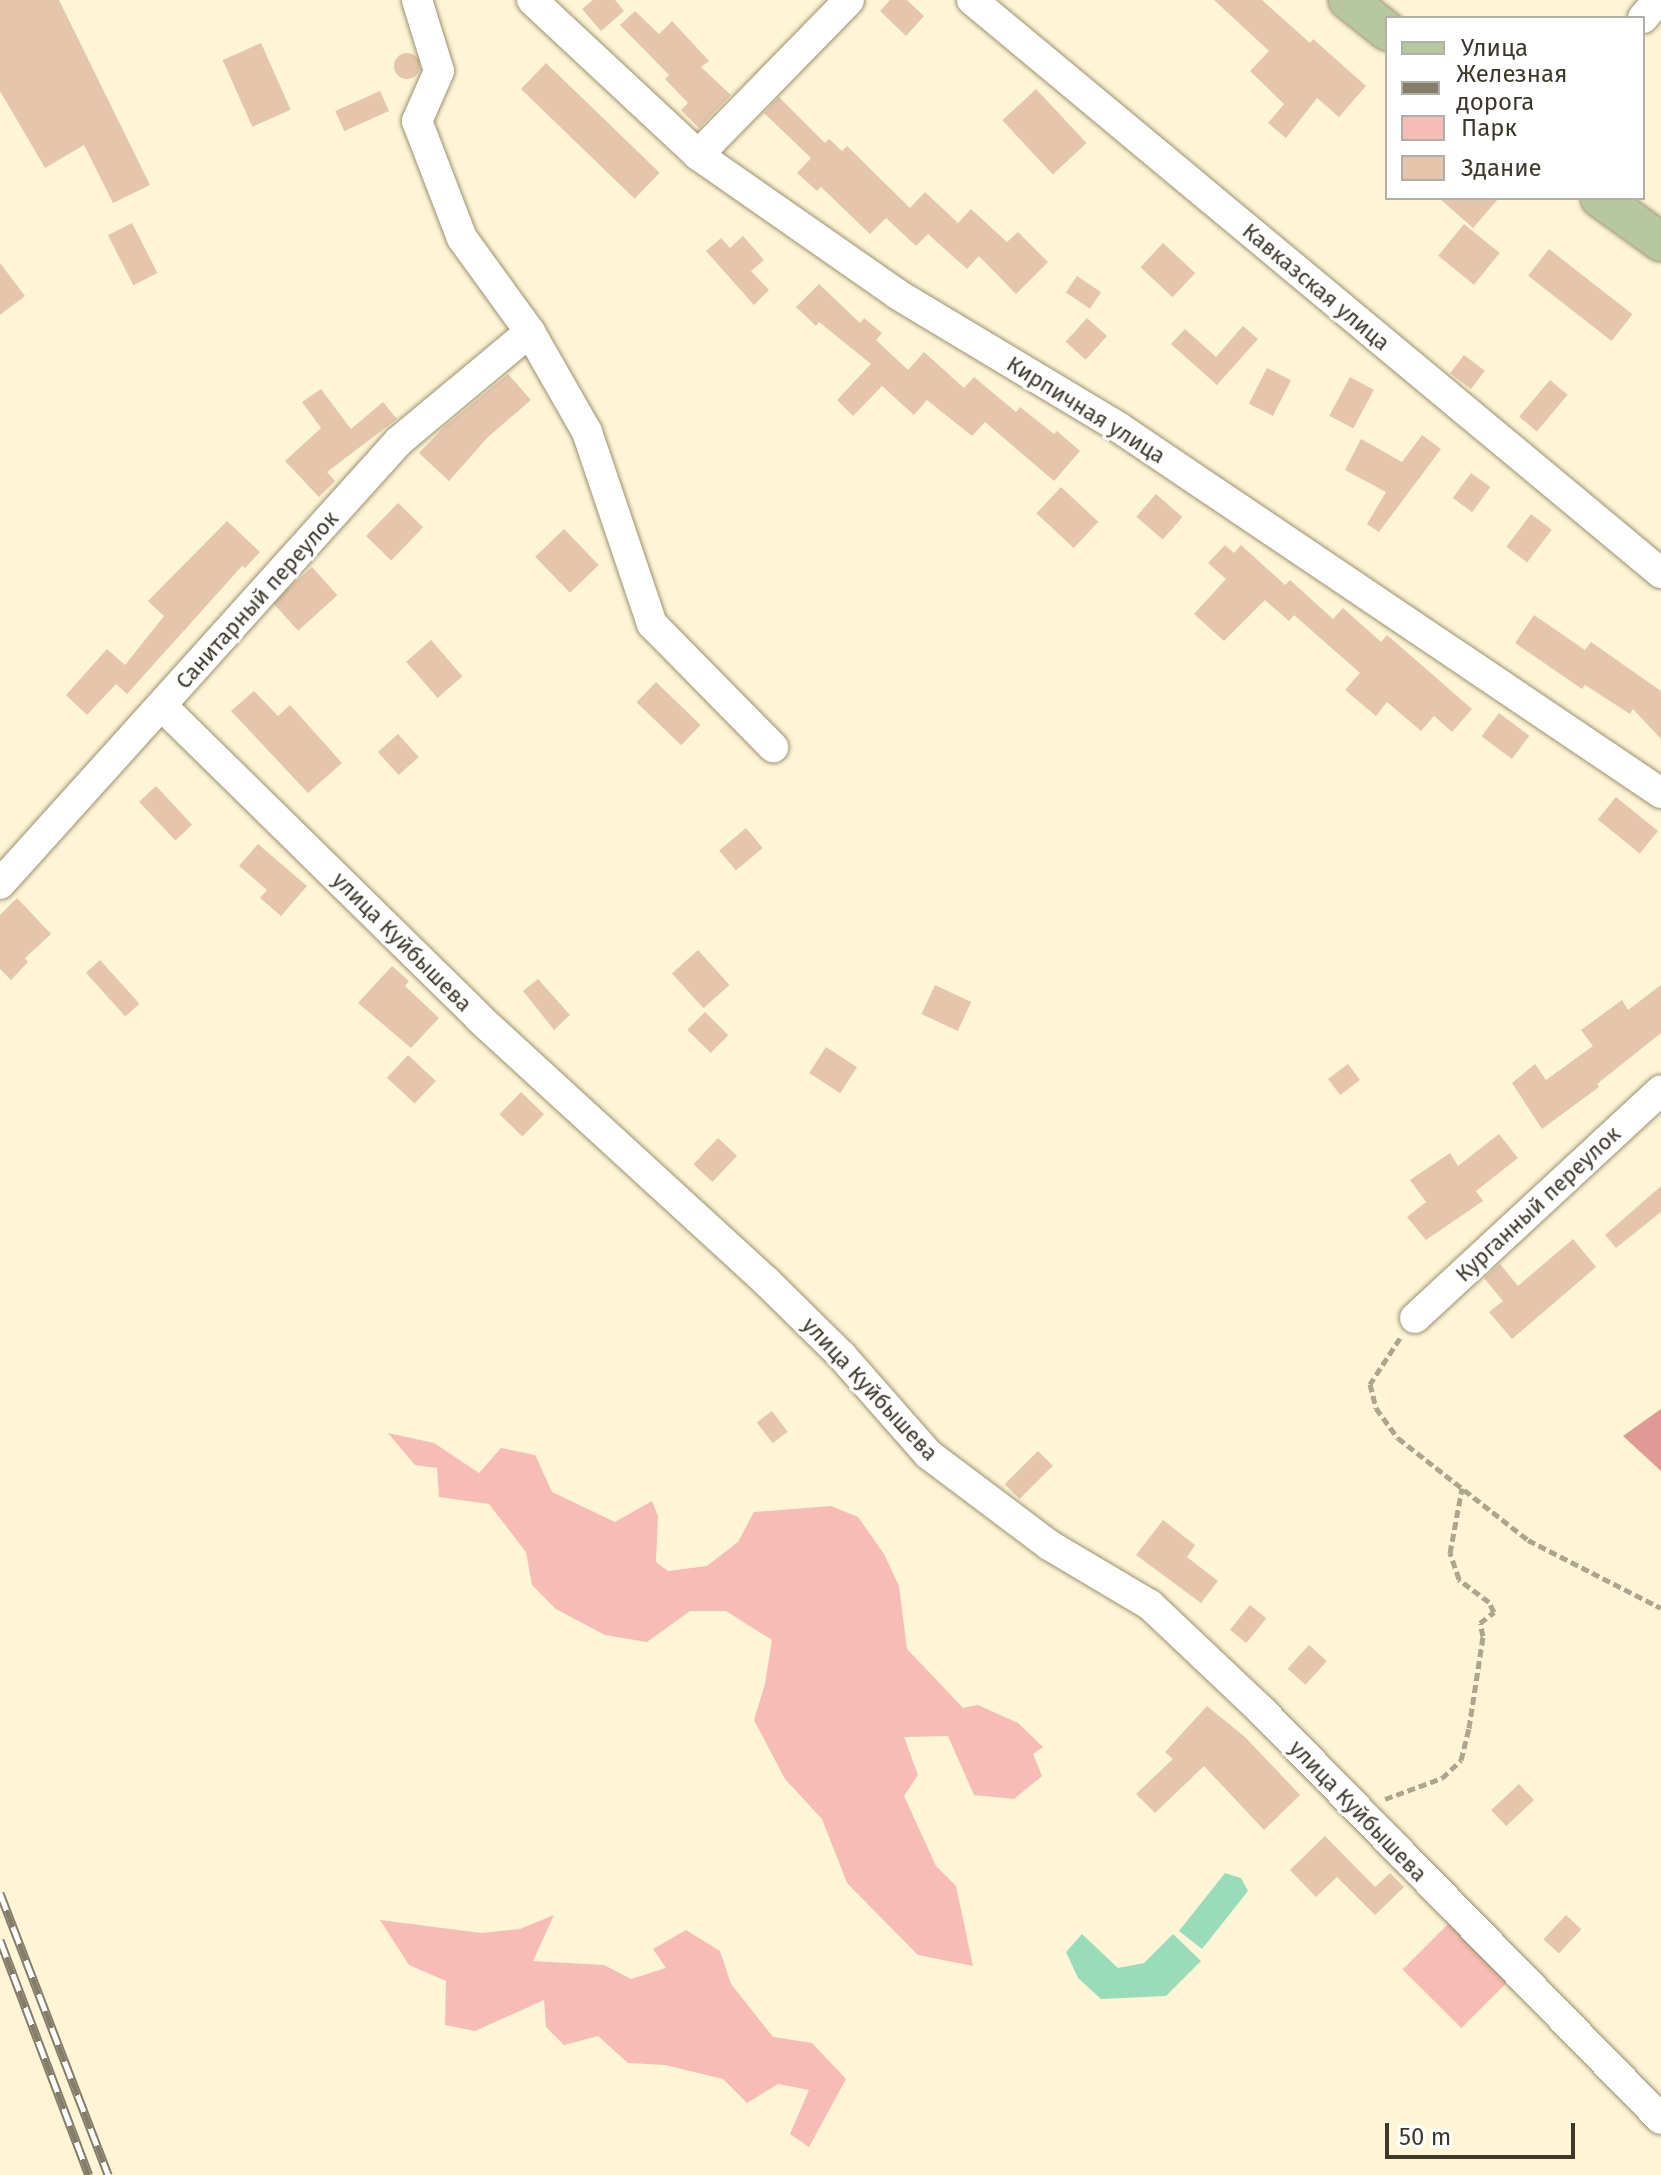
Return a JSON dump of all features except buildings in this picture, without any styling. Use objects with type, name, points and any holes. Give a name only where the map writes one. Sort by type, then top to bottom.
[{"type":"main road","points":[[1348,0],[1385,29]]},
{"type":"main road","points":[[1603,200],[1661,242]]},
{"type":"street","points":[[417,0],[439,71],[417,121],[462,238],[530,332],[587,432],[652,624],[773,747]]},
{"type":"street","name":"Кирпичная улица","points":[[532,0],[698,155],[897,294],[1118,427],[1661,793]]},
{"type":"street","points":[[698,155],[849,0]]},
{"type":"street","name":"Кавказская улица","points":[[972,0],[1661,573]]},
{"type":"street","points":[[1645,16],[1658,0]]},
{"type":"street","name":"Санитарный переулок","points":[[0,884],[399,441],[530,332]]},
{"type":"street","name":"улица Куйбышева","points":[[162,706],[479,1018],[766,1281],[842,1356],[928,1454],[1049,1545],[1150,1605],[1261,1710],[1661,2119]]},
{"type":"street","name":"Курганный переулок","points":[[1415,1318],[1661,1090]]},
{"type":"path","points":[[1415,1318],[1370,1384],[1376,1408],[1398,1438],[1528,1540],[1661,1608]]},
{"type":"path","points":[[1355,1808],[1442,1778],[1461,1760],[1483,1636],[1480,1623],[1494,1612],[1489,1602],[1459,1579],[1450,1553],[1462,1488]]},
{"type":"green space","points":[[388,1433],[434,1443],[479,1473],[501,1448],[535,1455],[552,1492],[615,1522],[652,1501],[658,1516],[656,1562],[668,1571],[707,1566],[738,1542],[754,1512],[831,1506],[858,1517],[884,1554],[899,1586],[907,1649],[963,1708],[978,1705],[1018,1723],[1043,1747],[1033,1754],[1042,1776],[1014,1799],[974,1795],[948,1736],[904,1737],[918,1775],[904,1796],[936,1866],[956,1886],[973,1966],[918,1955],[847,1883],[822,1819],[785,1779],[754,1720],[765,1684],[772,1640],[726,1611],[690,1611],[647,1642],[605,1635],[556,1609],[532,1585],[526,1552],[489,1504],[439,1497],[437,1468],[415,1465]]},
{"type":"green space","points":[[554,1915],[533,1961],[604,1965],[631,1979],[666,1968],[653,1949],[686,1930],[720,1951],[731,1984],[773,2037],[812,2043],[846,2079],[809,2147],[790,2134],[809,2090],[778,2084],[747,2103],[723,2079],[665,2065],[628,2063],[598,2036],[564,2045],[546,2027],[544,2000],[475,2031],[445,2025],[446,1981],[409,1965],[380,1920],[481,1933],[520,1929]]},
{"type":"green space","points":[[1450,1922],[1509,1981],[1461,2028],[1403,1969]]},
{"type":"shaded area","points":[[1661,1409],[1661,1471],[1623,1436]]},
{"type":"shaded area","points":[[1225,1873],[1241,1878],[1248,1891],[1202,1949],[1179,1931]]},
{"type":"shaded area","points":[[1082,1934],[1118,1968],[1144,1963],[1173,1934],[1201,1961],[1166,1996],[1101,1999],[1078,1978],[1066,1952]]},
{"type":"railway","points":[[0,1893],[108,2175]]},
{"type":"railway","points":[[0,1940],[89,2175]]}]
